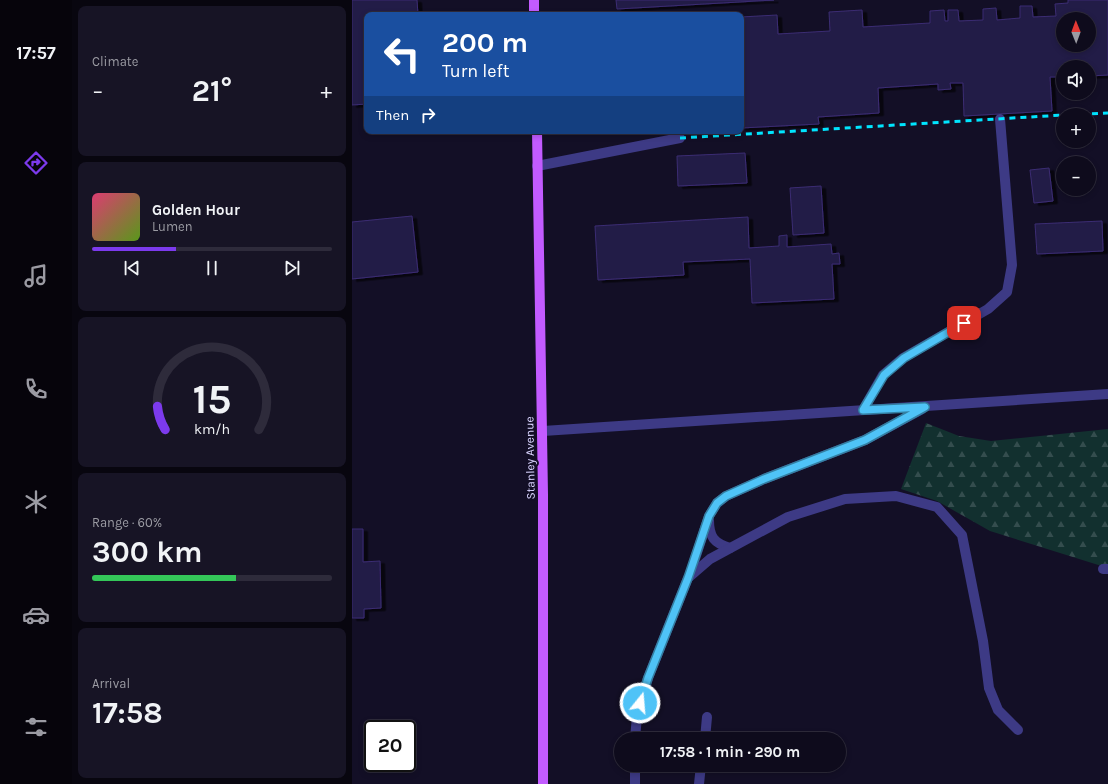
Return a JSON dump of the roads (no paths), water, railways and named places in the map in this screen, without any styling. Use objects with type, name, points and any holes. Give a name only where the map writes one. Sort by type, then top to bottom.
[{"type":"main road","points":[[534,0],[534,12]]},
{"type":"main road","name":"Stanley Avenue","points":[[537,134],[543,431],[543,784]]},
{"type":"lane","points":[[863,410],[884,375],[904,358],[988,309],[1007,292],[1012,265],[1000,119]]},
{"type":"lane","points":[[537,166],[680,138]]},
{"type":"lane","points":[[543,431],[1108,394]]},
{"type":"lane","points":[[636,732],[637,716],[648,678],[688,578],[709,516],[717,503],[726,496],[764,479],[865,440],[925,407]]},
{"type":"lane","points":[[688,578],[710,559],[788,517],[845,499],[896,496],[937,507],[962,535],[983,641],[989,688],[998,710],[1018,730]]},
{"type":"lane","points":[[709,516],[709,530],[718,544],[730,548]]},
{"type":"lane","points":[[706,732],[708,717]]},
{"type":"lane","points":[[635,772],[635,784]]},
{"type":"lane","points":[[699,784],[700,772]]},
{"type":"railway","points":[[1096,114],[1108,113]]},
{"type":"railway","points":[[680,138],[1056,115]]}]
